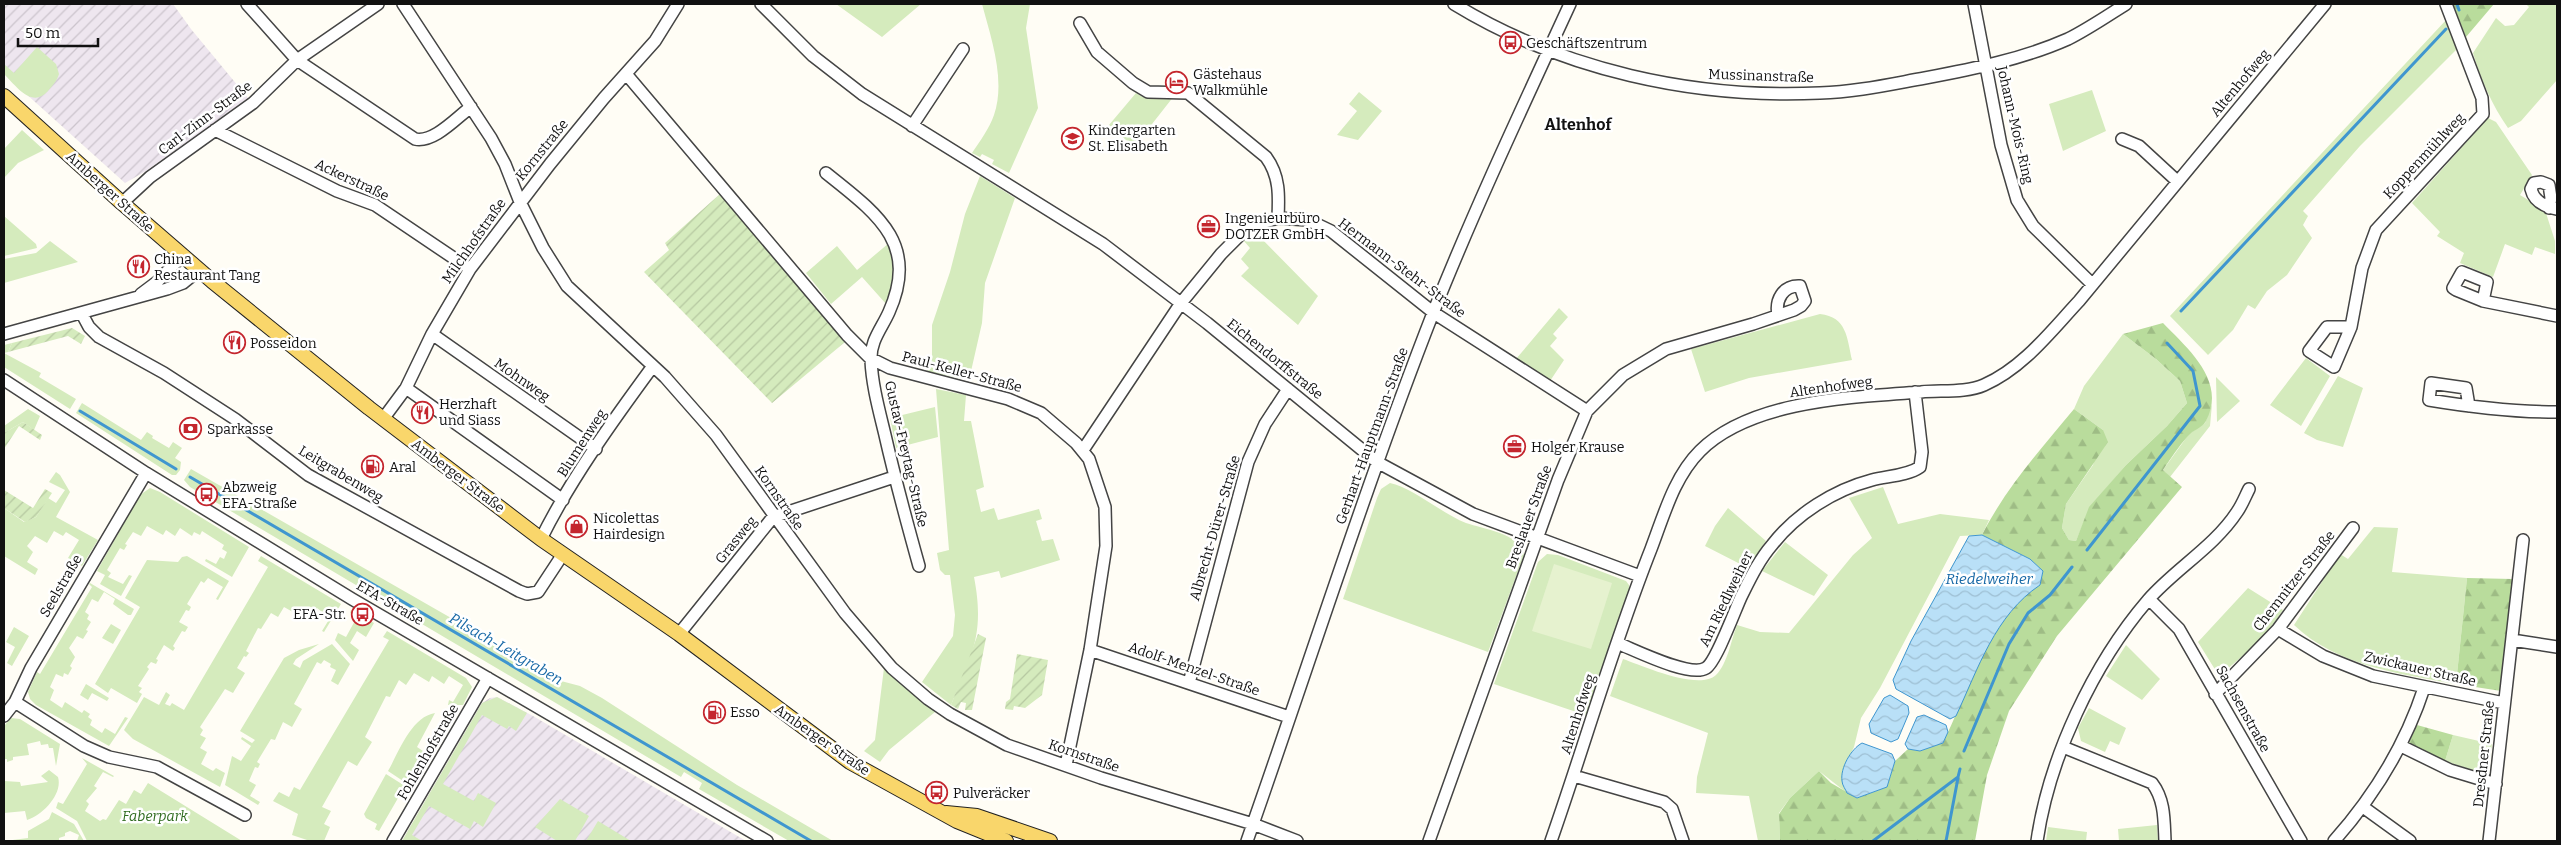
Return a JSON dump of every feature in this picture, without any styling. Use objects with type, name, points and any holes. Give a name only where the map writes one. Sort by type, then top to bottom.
[{"type":"main road","name":"Amberger Straße","points":[[4,96],[199,270],[383,419],[541,538],[679,634],[850,762],[966,826],[1006,841]]},
{"type":"main road","name":"Amberger Straße","points":[[945,813],[977,816],[1050,841]]},
{"type":"street","points":[[247,4],[297,60],[415,139],[420,140],[432,137],[471,106]]},
{"type":"street","name":"Carl-Zinn-Straße","points":[[122,203],[150,177],[254,103],[297,60],[378,4]]},
{"type":"street","name":"Milchhofstraße","points":[[383,419],[406,388],[432,334],[470,269],[520,202],[505,164],[471,106],[405,4]]},
{"type":"street","name":"Kornstraße","points":[[678,4],[655,42],[604,98],[520,202],[543,248],[567,286],[653,366],[716,435],[773,517],[865,638],[892,668],[928,700],[1001,742],[1101,778],[1253,824],[1297,841]]},
{"type":"street","name":"Eichendorffstraße","points":[[761,4],[813,56],[862,94],[1103,244],[1181,303],[1377,462],[1454,505],[1640,576]]},
{"type":"street","name":"Mussinanstraße","points":[[1454,4],[1549,51],[1614,71],[1671,85],[1780,94],[1822,93],[1877,87],[1986,65],[2067,39],[2126,4]]},
{"type":"street","points":[[1549,51],[1570,4]]},
{"type":"street","name":"Johann-Mois-Ring","points":[[1974,4],[2003,154],[2017,200],[2033,226],[2092,284]]},
{"type":"street","name":"Altenhofweg","points":[[1551,841],[1640,576],[1677,483],[1701,450],[1719,437],[1759,418],[1802,404],[1847,397],[1975,388],[2006,372],[2042,340],[2092,284],[2325,4]]},
{"type":"street","name":"Koppenmühlweg","points":[[2352,327],[2362,268],[2378,226],[2482,114],[2482,98],[2446,4]]},
{"type":"street","points":[[1080,24],[1097,52],[1133,83],[1148,92],[1188,93],[1266,157],[1272,166],[1278,183],[1278,218]]},
{"type":"street","points":[[912,126],[963,49]]},
{"type":"street","name":"Gerhart-Hauptmann-Straße","points":[[1247,841],[1377,462],[1434,313],[1500,153],[1549,51]]},
{"type":"street","name":"Paul-Keller-Straße","points":[[626,75],[847,335],[870,358],[913,375],[955,384],[1026,405],[1056,424],[1083,450],[1095,472],[1102,492],[1107,527],[1090,650],[1066,765]]},
{"type":"street","name":"Ackerstraße","points":[[215,130],[337,191],[375,205],[470,269]]},
{"type":"street","points":[[2122,139],[2139,146],[2177,181]]},
{"type":"street","name":"Gustav-Freytag-Straße","points":[[826,173],[853,195],[889,232],[895,242],[900,260],[900,285],[888,314],[874,338],[870,358],[875,394],[894,477],[919,566]]},
{"type":"street","name":"Hermann-Stehr-Straße","points":[[1083,450],[1181,303],[1238,235],[1248,227],[1278,218],[1308,220],[1331,231],[1434,313],[1587,411]]},
{"type":"street","points":[[124,302],[154,285],[182,256]]},
{"type":"street","points":[[4,334],[82,314],[178,285],[199,270]]},
{"type":"street","points":[[2484,301],[2557,316]]},
{"type":"street","name":"Leitgrabenweg","points":[[82,314],[88,327],[98,337],[164,373],[235,419],[308,475],[519,591],[527,594],[538,592],[563,554]]},
{"type":"street","name":"Breslauer Straße","points":[[1429,841],[1537,538],[1570,449],[1587,411],[1623,375],[1666,349],[1778,315]]},
{"type":"street","name":"Mohnweg","points":[[432,334],[596,450]]},
{"type":"street","name":"Blumenweg","points":[[541,538],[562,500],[653,366]]},
{"type":"street","name":"EFA-Straße","points":[[4,380],[146,472],[352,599],[767,841]]},
{"type":"street","points":[[406,388],[562,500]]},
{"type":"street","name":"Albrecht-Dürer-Straße","points":[[1189,683],[1245,470],[1265,424],[1288,389]]},
{"type":"street","name":"Am Riedlweiher","points":[[1617,643],[1680,668],[1698,671],[1705,669],[1714,657],[1751,577],[1780,534],[1796,520],[1835,494],[1863,482],[1911,471],[1920,467],[1922,452],[1915,392]]},
{"type":"street","points":[[2469,406],[2557,412]]},
{"type":"street","name":"Seelstraße","points":[[4,716],[15,702],[31,668],[146,472]]},
{"type":"street","name":"Grasweg","points":[[679,634],[773,517],[894,477]]},
{"type":"street","points":[[2037,841],[2041,814],[2062,747],[2098,670],[2123,632],[2149,599],[2219,532],[2236,513],[2249,489]]},
{"type":"street","name":"Chemnitzer Straße","points":[[2215,694],[2278,629],[2353,528]]},
{"type":"street","name":"Dresdner Straße","points":[[2489,841],[2523,540]]},
{"type":"street","name":"Sachsenstraße","points":[[2149,599],[2179,629],[2300,841]]},
{"type":"street","name":"Zwickauer Straße","points":[[2278,629],[2331,660],[2373,676],[2504,703]]},
{"type":"street","points":[[2512,640],[2557,647]]},
{"type":"street","name":"Adolf-Menzel-Straße","points":[[1090,650],[1289,717]]},
{"type":"street","name":"Fohlenhofstraße","points":[[394,841],[488,678]]},
{"type":"street","points":[[2334,841],[2363,807],[2401,746],[2424,688]]},
{"type":"street","points":[[15,702],[84,746],[109,757],[157,767],[245,815]]},
{"type":"street","points":[[2401,746],[2450,770],[2496,784]]},
{"type":"street","points":[[2062,747],[2152,783],[2159,792],[2163,806],[2165,841]]},
{"type":"street","name":"Altenhofweg","points":[[1574,776],[1664,802],[1672,809],[1683,841]]},
{"type":"street","points":[[2363,807],[2410,841]]},
{"type":"shaded area","points":[[4,4],[173,4],[191,29],[248,98],[146,171],[125,183],[4,74]]},
{"type":"shaded area","points":[[497,697],[533,716],[746,841],[402,841],[482,703],[490,698]]},
{"type":"green space","points":[[836,4],[921,4],[882,37]]},
{"type":"green space","points":[[982,4],[1030,4],[1026,28],[1038,108],[1009,173],[992,164],[994,160],[982,154],[980,157],[972,153],[994,115],[998,88],[996,59]]},
{"type":"green space","points":[[2453,4],[2494,4],[2466,37]]},
{"type":"green space","points":[[2526,4],[2557,4],[2557,80],[2521,121],[2508,128],[2487,92],[2473,53],[2496,18],[2505,26],[2514,25],[2529,7]]},
{"type":"green space","points":[[2447,19],[2458,48],[2360,146],[2303,211],[2308,216],[2303,225],[2312,238],[2287,275],[2267,291],[2255,309],[2248,305],[2233,330],[2208,355],[2170,316]]},
{"type":"green space","points":[[37,47],[56,64],[59,74],[48,91],[36,98],[24,94],[4,74],[4,64],[14,73]]},
{"type":"green space","points":[[2092,90],[2106,131],[2063,151],[2049,104]]},
{"type":"green space","points":[[1359,92],[1382,111],[1358,140],[1337,135],[1357,111],[1349,104]]},
{"type":"green space","points":[[1136,93],[1143,97],[1174,96],[1134,147],[1109,125]]},
{"type":"green space","points":[[2488,118],[2496,122],[2532,175],[2520,195],[2545,210],[2555,241],[2555,254],[2535,247],[2532,255],[2505,244],[2493,277],[2460,263],[2464,253],[2437,236],[2440,232],[2412,203]]},
{"type":"green space","points":[[22,130],[44,150],[18,163],[4,178],[4,149]]},
{"type":"green space","points":[[980,176],[1015,198],[985,283],[982,323],[969,380],[927,372],[932,356],[932,325],[950,272],[965,214]]},
{"type":"green space","points":[[720,194],[845,342],[772,403],[644,272],[669,250],[665,243]]},
{"type":"green space","points":[[4,216],[36,244],[37,248],[4,256]]},
{"type":"green space","points":[[1256,233],[1318,296],[1298,325],[1241,276],[1249,268],[1241,259],[1250,248],[1244,241]]},
{"type":"green space","points":[[50,241],[78,262],[4,283],[4,259],[36,253]]},
{"type":"green space","points":[[889,243],[896,271],[887,305],[862,277],[831,304],[806,273],[837,246],[857,270]]},
{"type":"green space","points":[[1559,308],[1568,317],[1553,334],[1557,338],[1550,346],[1564,360],[1550,381],[1516,359]]},
{"type":"green space","points":[[1820,314],[1836,319],[1841,324],[1847,337],[1852,360],[1749,378],[1705,392],[1691,349]]},
{"type":"green space","points":[[2163,323],[2193,355],[2208,379],[2212,392],[2211,406],[2206,421],[2188,436],[2163,470],[2182,487],[2057,636],[2009,711],[1987,775],[1975,841],[1780,841],[1779,814],[1790,798],[1819,771],[1831,783],[1857,798],[1887,787],[1895,761],[1908,749],[1920,751],[1943,743],[1982,656],[1994,635],[2022,598],[2040,584],[2043,571],[2030,559],[1982,535],[2013,485],[2074,409],[2103,430],[2108,442],[2066,504],[2062,528],[2069,540],[2076,541],[2089,507],[2126,465],[2167,426],[2187,403],[2180,381],[2156,359],[2123,334]]},
{"type":"green space","points":[[72,328],[85,336],[81,344],[68,336],[8,352],[12,343]]},
{"type":"green space","points":[[2123,334],[2156,359],[2180,381],[2187,403],[2167,426],[2126,465],[2090,507],[2076,541],[2069,540],[2062,528],[2066,504],[2093,465],[2103,430],[2074,409],[2084,386]]},
{"type":"green space","points":[[12,343],[8,352],[4,353],[4,345]]},
{"type":"green space","points":[[4,353],[41,373],[39,377],[76,399],[70,409],[4,367]]},
{"type":"green space","points":[[2306,358],[2330,376],[2301,426],[2270,405]]},
{"type":"green space","points":[[2338,376],[2363,388],[2343,447],[2317,440],[2304,433]]},
{"type":"green space","points":[[2216,377],[2240,401],[2217,422]]},
{"type":"green space","points":[[936,389],[966,395],[964,421],[971,421],[984,487],[976,490],[981,512],[994,508],[998,520],[1039,509],[1042,519],[1036,521],[1042,541],[1053,539],[1060,560],[1001,578],[999,571],[974,577],[978,614],[977,629],[965,672],[951,705],[922,682],[953,636],[955,615],[950,575],[945,575],[940,570],[937,553],[949,550]]},
{"type":"green space","points":[[82,403],[141,440],[147,432],[153,436],[152,438],[169,448],[173,442],[182,448],[175,458],[181,462],[180,470],[176,475],[172,475],[76,413]]},
{"type":"green space","points":[[2212,404],[2210,426],[2170,477],[2163,470],[2189,434],[2205,423]]},
{"type":"green space","points":[[935,407],[938,437],[896,448],[890,418]]},
{"type":"green space","points":[[28,409],[40,416],[34,430],[23,422],[4,433],[4,426]]},
{"type":"green space","points":[[23,422],[42,435],[40,440],[19,426],[4,449],[4,433]]},
{"type":"green space","points":[[191,469],[561,681],[580,686],[602,698],[737,785],[833,841],[789,841],[699,789],[702,783],[684,772],[681,777],[190,487],[184,480]]},
{"type":"green space","points":[[56,472],[60,475],[70,492],[56,517],[98,540],[82,566],[68,558],[79,540],[66,532],[63,536],[54,531],[47,543],[35,536],[27,546],[33,552],[27,562],[38,569],[35,575],[4,556],[4,508],[24,522],[36,517],[48,498],[56,503],[65,490],[49,482]]},
{"type":"green space","points":[[1390,483],[1408,490],[1457,519],[1500,533],[1516,542],[1521,548],[1524,555],[1488,652],[1343,599],[1377,498],[1381,489]]},
{"type":"green space","points":[[1883,487],[1898,524],[1940,514],[1989,520],[1982,535],[1960,536],[1880,688],[1861,718],[1854,747],[1845,765],[1842,781],[1847,793],[1819,771],[1790,798],[1779,813],[1780,841],[1758,841],[1749,796],[1696,793],[1697,777],[1708,733],[1610,696],[1623,659],[1671,676],[1684,679],[1708,679],[1716,675],[1724,664],[1737,625],[1760,632],[1789,633],[1853,555],[1872,538],[1849,498]]},
{"type":"green space","points":[[150,488],[160,492],[249,547],[232,577],[205,561],[206,559],[216,564],[220,557],[224,559],[227,552],[222,549],[224,545],[202,531],[200,535],[194,532],[192,536],[180,528],[175,536],[166,530],[163,535],[147,526],[141,536],[133,532],[125,544],[127,545],[124,550],[120,548],[107,570],[111,573],[108,577],[123,584],[129,575],[132,576],[121,596],[100,584],[105,575],[97,571],[140,495]]},
{"type":"green space","points":[[45,489],[52,493],[36,517],[25,522],[4,508],[4,490],[33,508]]},
{"type":"green space","points":[[1728,508],[1766,541],[1748,568],[1705,546],[1715,526]]},
{"type":"green space","points":[[2374,527],[2398,528],[2392,572],[2467,578],[2456,684],[2391,672],[2349,659],[2311,639],[2294,625],[2340,554],[2348,559]]},
{"type":"green space","points":[[1785,542],[1828,575],[1814,596],[1762,571]]},
{"type":"green space","points":[[1547,554],[1558,555],[1626,581],[1629,585],[1630,593],[1588,716],[1494,684],[1538,562]]},
{"type":"green space","points":[[187,556],[229,581],[218,600],[216,599],[223,587],[208,578],[204,583],[201,581],[187,604],[191,607],[189,611],[186,610],[179,622],[188,627],[185,632],[182,631],[173,646],[175,648],[173,651],[164,645],[156,659],[158,660],[156,664],[151,662],[147,667],[149,669],[138,686],[142,688],[139,692],[142,694],[137,703],[111,688],[108,693],[95,684],[140,607],[125,598],[147,560],[178,562],[182,557]]},
{"type":"green space","points":[[261,556],[341,604],[324,632],[322,631],[330,618],[317,608],[312,616],[303,611],[300,616],[284,607],[278,617],[271,613],[261,629],[258,628],[246,651],[249,653],[246,657],[244,656],[237,668],[245,673],[233,693],[225,689],[200,727],[203,730],[200,735],[206,738],[200,748],[207,752],[201,764],[213,771],[216,768],[225,773],[220,787],[133,739],[124,730],[144,697],[159,705],[166,692],[170,695],[165,704],[170,706],[172,703],[184,710],[268,567],[258,561]]},
{"type":"green space","points":[[1554,564],[1612,583],[1591,649],[1532,631]]},
{"type":"green space","points":[[2467,578],[2513,579],[2501,691],[2456,684]]},
{"type":"green space","points":[[90,583],[134,609],[131,615],[128,615],[113,604],[115,599],[104,592],[98,602],[92,599],[85,612],[89,615],[87,619],[91,622],[86,630],[88,631],[83,639],[77,636],[69,648],[75,657],[70,666],[72,668],[68,675],[64,673],[63,677],[56,674],[50,687],[54,690],[50,700],[62,708],[65,702],[82,713],[84,710],[90,714],[88,717],[92,720],[90,725],[102,733],[105,728],[115,734],[125,717],[128,718],[109,746],[36,705],[30,699],[28,692],[37,672],[40,674],[92,587]]},
{"type":"green space","points":[[2248,588],[2283,610],[2262,637],[2219,676],[2198,642]]},
{"type":"green space","points":[[351,610],[374,623],[366,637],[357,631],[350,643],[359,650],[353,661],[335,640],[338,633],[346,637],[357,617],[350,613]]},
{"type":"green space","points":[[111,624],[121,630],[113,644],[102,638]]},
{"type":"green space","points":[[14,627],[29,636],[12,666],[7,663],[15,647],[6,642]]},
{"type":"green space","points":[[387,631],[466,678],[472,687],[463,705],[448,705],[449,700],[453,702],[463,685],[449,676],[444,684],[432,676],[429,682],[414,673],[406,685],[399,680],[390,697],[386,696],[365,737],[372,742],[357,766],[348,761],[322,807],[331,811],[324,824],[330,827],[324,841],[310,841],[292,835],[298,814],[273,801],[279,792],[289,797],[294,787],[300,790],[389,640],[383,637]]},
{"type":"green space","points":[[978,634],[986,638],[972,710],[965,710],[966,703],[961,702],[958,709],[951,705]]},
{"type":"green space","points":[[319,644],[296,659],[293,664],[300,668],[303,661],[332,644],[350,664],[338,685],[331,681],[336,670],[330,667],[331,664],[324,660],[321,664],[317,662],[294,704],[302,709],[292,727],[283,722],[275,740],[271,739],[257,762],[260,764],[258,768],[255,767],[249,781],[256,785],[250,796],[260,802],[258,805],[225,785],[232,756],[241,761],[251,746],[241,739],[242,737],[252,743],[255,740],[240,731],[284,658],[299,650]]},
{"type":"green space","points":[[2126,645],[2160,679],[2142,700],[2106,676]]},
{"type":"green space","points":[[1017,654],[1048,660],[1042,695],[1025,708],[1014,706],[1013,710],[1005,709],[1006,702],[1010,699]]},
{"type":"green space","points":[[884,668],[935,712],[889,750],[880,762],[864,751],[875,740]]},
{"type":"green space","points":[[86,684],[109,698],[107,701],[92,693],[88,700],[80,695]]},
{"type":"green space","points":[[497,697],[527,713],[516,731],[509,726],[507,729],[482,715],[443,784],[474,801],[478,793],[496,803],[483,827],[474,821],[470,829],[429,806],[412,835],[422,841],[402,841],[482,703]]},
{"type":"green space","points":[[2089,708],[2126,728],[2119,745],[2110,741],[2105,752],[2081,741],[2078,728]]},
{"type":"green space","points":[[435,713],[417,747],[423,751],[406,783],[388,771],[412,728],[419,721]]},
{"type":"green space","points":[[11,718],[20,719],[60,744],[56,766],[53,748],[49,748],[48,744],[41,745],[40,741],[27,744],[29,755],[13,757],[13,760],[7,762],[7,759],[4,759],[4,726]]},
{"type":"green space","points":[[2417,725],[2453,735],[2445,761],[2408,745]]},
{"type":"green space","points":[[2453,735],[2492,744],[2488,775],[2445,761]]},
{"type":"green space","name":"Faberpark","points":[[82,758],[114,776],[103,772],[94,786],[97,788],[86,801],[89,804],[85,811],[100,821],[106,820],[119,800],[126,804],[134,790],[141,794],[148,783],[242,841],[87,841],[77,821],[56,808],[58,802],[63,804],[87,764]]},
{"type":"green space","points":[[49,770],[58,777],[59,784],[55,797],[45,809],[27,820],[25,811],[4,813],[4,781],[20,782],[21,786],[48,782],[41,776]]},
{"type":"green space","points":[[386,774],[405,786],[379,831],[375,829],[377,824],[366,818],[364,814]]},
{"type":"green space","points":[[560,799],[589,816],[575,841],[557,841],[535,827]]},
{"type":"green space","points":[[52,812],[74,824],[84,841],[77,841],[79,835],[70,831],[65,833],[65,836],[59,838],[59,841],[5,841],[28,838],[28,831],[49,819]]},
{"type":"green space","points":[[598,821],[631,841],[586,841]]},
{"type":"green space","points":[[2157,825],[2158,841],[2119,841],[2118,829]]},
{"type":"green space","points":[[2048,827],[2087,832],[2086,841],[2046,841]]},
{"type":"water","name":"Riedelweiher","points":[[1982,535],[2030,559],[2043,571],[2040,585],[2024,597],[1999,627],[1980,662],[1956,716],[1950,719],[1896,689],[1893,680],[1911,641],[1969,536]]},
{"type":"water","points":[[1890,695],[1908,706],[1909,713],[1898,739],[1891,742],[1871,733],[1869,724],[1884,698]]},
{"type":"water","points":[[1924,715],[1946,725],[1948,732],[1943,743],[1920,751],[1908,749],[1905,744],[1917,717]]},
{"type":"water","points":[[1862,743],[1892,754],[1895,761],[1887,787],[1857,798],[1847,793],[1842,776],[1847,759]]},
{"type":"waterway","points":[[2457,4],[2459,10]]},
{"type":"waterway","points":[[2181,311],[2446,29]]},
{"type":"waterway","points":[[2087,550],[2200,406],[2193,371],[2167,343]]},
{"type":"waterway","name":"Pilsach-Leitgraben","points":[[80,411],[176,469]]},
{"type":"waterway","name":"Pilsach-Leitgraben","points":[[190,477],[811,841]]},
{"type":"waterway","points":[[1964,751],[2009,644],[2028,613],[2050,595],[2072,567]]},
{"type":"waterway","points":[[1873,841],[1958,777],[1960,769]]},
{"type":"waterway","points":[[1946,841],[1958,778]]},
{"type":"place","name":"Geschäftszentrum","points":[[1510,43]]},
{"type":"place","name":"Gästehaus Walkmühle","points":[[1177,82]]},
{"type":"place","name":"Kindergarten St. Elisabeth","points":[[1072,138]]},
{"type":"place","name":"Ingenieurbüro DOTZER GmbH","points":[[1209,226]]},
{"type":"place","name":"China Restaurant Tang","points":[[138,267]]},
{"type":"place","name":"Posseidon","points":[[234,343]]},
{"type":"place","name":"Herzhaft und Siass","points":[[423,412]]},
{"type":"place","name":"Sparkasse","points":[[191,429]]},
{"type":"place","name":"Holger Krause","points":[[1515,447]]},
{"type":"place","name":"Aral","points":[[373,467]]},
{"type":"place","name":"Abzweig EFA-Straße","points":[[206,495]]},
{"type":"place","name":"Nicolettas Hairdesign","points":[[577,526]]},
{"type":"place","name":"EFA-Str.","points":[[362,614]]},
{"type":"place","name":"Esso","points":[[714,712]]},
{"type":"place","name":"Pulveräcker","points":[[937,793]]},
{"type":"district","name":"Altenhof","points":[[1578,124]]}]
